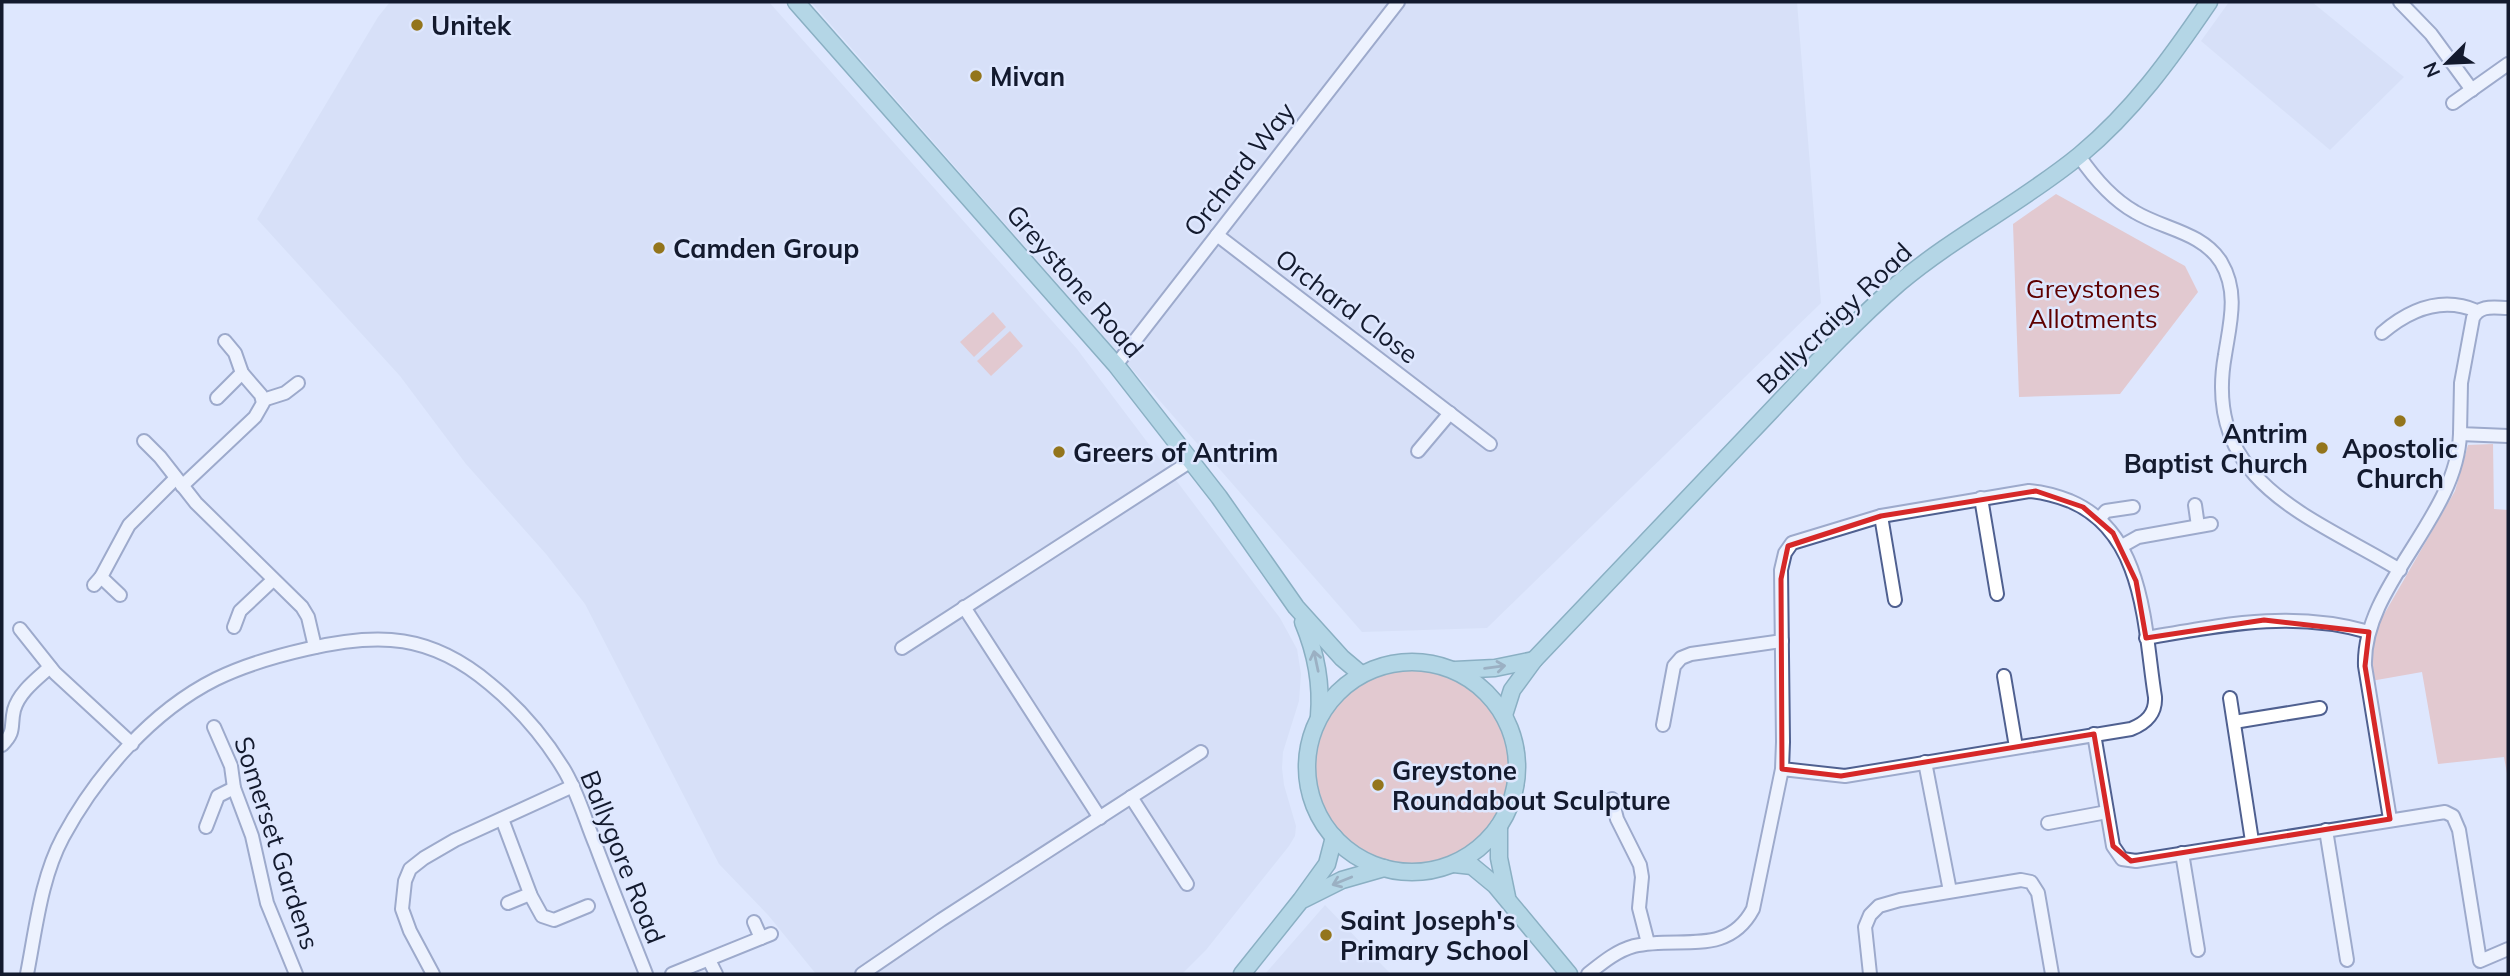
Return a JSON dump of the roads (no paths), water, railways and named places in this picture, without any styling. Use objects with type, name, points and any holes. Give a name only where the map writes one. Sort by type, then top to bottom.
[{"type":"main road","name":"Greystone Road","points":[[796,2],[1116,365],[1191,461],[1296,607],[1342,658],[1361,674]]},
{"type":"main road","name":"Ballycraigy Road","points":[[1504,715],[1511,690],[1534,660],[1872,308],[1931,258],[2029,194],[2079,156],[2144,93],[2209,2]]},
{"type":"main road","name":"Greystone Road","points":[[1296,607],[1313,645],[1318,668],[1321,695],[1319,718]]},
{"type":"main road","points":[[1455,670],[1495,668],[1534,660]]},
{"type":"main road","points":[[1454,864],[1479,848],[1499,827],[1514,796],[1517,780],[1516,746],[1504,715],[1483,689],[1455,670],[1429,662],[1402,662],[1361,674],[1337,693],[1319,718],[1310,742],[1307,767],[1310,792],[1319,816],[1334,837],[1357,856],[1384,868],[1420,871],[1454,864],[1472,866],[1507,899],[1569,974]]},
{"type":"main road","points":[[1499,827],[1499,859],[1507,899]]},
{"type":"main road","points":[[1242,974],[1327,864],[1334,837]]},
{"type":"main road","points":[[1301,900],[1342,880],[1384,868]]},
{"type":"street","name":"Orchard Way","points":[[1116,365],[1398,2]]},
{"type":"street","points":[[2400,2],[2431,34],[2472,90]]},
{"type":"street","points":[[2453,103],[2508,64]]},
{"type":"street","points":[[2079,156],[2100,183],[2124,206],[2195,239],[2211,250],[2222,264],[2230,283],[2233,305],[2221,373],[2222,407],[2231,438],[2246,465],[2276,496],[2400,570]]},
{"type":"street","name":"Orchard Close","points":[[1217,235],[1490,444]]},
{"type":"street","points":[[2382,333],[2422,308],[2445,305],[2477,311],[2490,307],[2508,308]]},
{"type":"street","points":[[2390,819],[2365,666],[2369,632],[2400,570],[2435,512],[2457,458],[2462,371],[2470,327],[2477,311]]},
{"type":"street","points":[[120,595],[98,581],[129,525],[249,424],[261,408],[262,400],[257,388],[242,373],[235,353],[225,341]]},
{"type":"street","points":[[218,398],[242,373]]},
{"type":"street","points":[[262,400],[285,393],[298,383]]},
{"type":"street","points":[[1418,451],[1450,413]]},
{"type":"street","points":[[2460,434],[2508,436]]},
{"type":"street","points":[[144,441],[196,503],[304,610],[315,647]]},
{"type":"street","points":[[902,648],[1191,461]]},
{"type":"street","points":[[1588,974],[1618,953],[1648,943],[1710,941],[1728,935],[1747,919],[1755,903],[1782,769],[1781,570],[1788,546],[1798,540],[1881,516],[1981,498],[2042,492],[2078,505],[2099,519],[2122,546],[2136,581],[2146,638],[2155,705],[2147,721],[2131,729],[1845,776],[1782,769]]},
{"type":"street","points":[[1981,498],[1997,594]]},
{"type":"street","points":[[2122,546],[2138,537],[2205,525],[2195,505]]},
{"type":"street","points":[[2099,519],[2106,511],[2133,507]]},
{"type":"street","points":[[1881,516],[1895,600]]},
{"type":"street","points":[[233,626],[240,611],[273,580]]},
{"type":"street","points":[[964,607],[1100,818]]},
{"type":"street","points":[[2146,638],[2264,620],[2312,621],[2369,632]]},
{"type":"street","points":[[20,629],[50,667],[132,744]]},
{"type":"street","name":"Ballygore Road","points":[[27,974],[53,857],[71,823],[98,783],[132,744],[172,709],[215,680],[260,662],[358,639],[392,640],[426,646],[454,658],[485,679],[511,704],[553,754],[573,786],[646,974]]},
{"type":"street","points":[[1663,725],[1673,668],[1681,658],[1690,654],[1782,640]]},
{"type":"street","points":[[2,746],[9,738],[7,727],[18,702],[33,682],[50,667]]},
{"type":"street","points":[[2004,676],[2016,747]]},
{"type":"street","points":[[2230,698],[2252,841]]},
{"type":"street","points":[[2234,722],[2320,708]]},
{"type":"street","name":"Somerset Gardens","points":[[214,727],[231,766],[234,788],[252,835],[267,903],[296,974]]},
{"type":"street","points":[[2094,734],[2113,846],[2122,859],[2136,861],[2442,811],[2453,816],[2459,830],[2480,961],[2508,949]]},
{"type":"street","points":[[862,974],[1201,752]]},
{"type":"street","points":[[1926,762],[1950,891]]},
{"type":"street","points":[[433,974],[405,919],[402,895],[411,869],[455,839],[573,786]]},
{"type":"street","points":[[206,827],[218,796],[234,788]]},
{"type":"street","points":[[1131,797],[1187,884]]},
{"type":"street","points":[[1612,799],[1617,819],[1640,865],[1642,877],[1639,908],[1648,943]]},
{"type":"street","points":[[2048,823],[2107,812]]},
{"type":"street","points":[[502,819],[530,894],[542,916],[547,920],[554,920],[588,906]]},
{"type":"street","points":[[2326,830],[2347,960]]},
{"type":"street","points":[[2182,853],[2198,950]]},
{"type":"street","points":[[1870,974],[1866,924],[1879,906],[2021,880],[2031,882],[2039,898],[2052,974]]},
{"type":"street","points":[[508,903],[530,894]]},
{"type":"street","points":[[672,974],[766,936],[754,922]]},
{"type":"street","points":[[709,960],[716,974]]},
{"type":"place","name":"Unitek","points":[[417,25]]},
{"type":"place","name":"Mivan","points":[[976,76]]},
{"type":"place","name":"Camden Group","points":[[659,248]]},
{"type":"place","name":"Apostolic Church","points":[[2400,421]]},
{"type":"place","name":"Antrim Baptist Church","points":[[2322,448]]},
{"type":"place","name":"Greers of Antrim","points":[[1059,452]]},
{"type":"place","name":"Greystone Roundabout Sculpture","points":[[1378,785]]},
{"type":"place","name":"Saint Joseph's Primary School","points":[[1326,935]]},
{"type":"park label","name":"Greystones Allotments","points":[[2093,303]]}]
